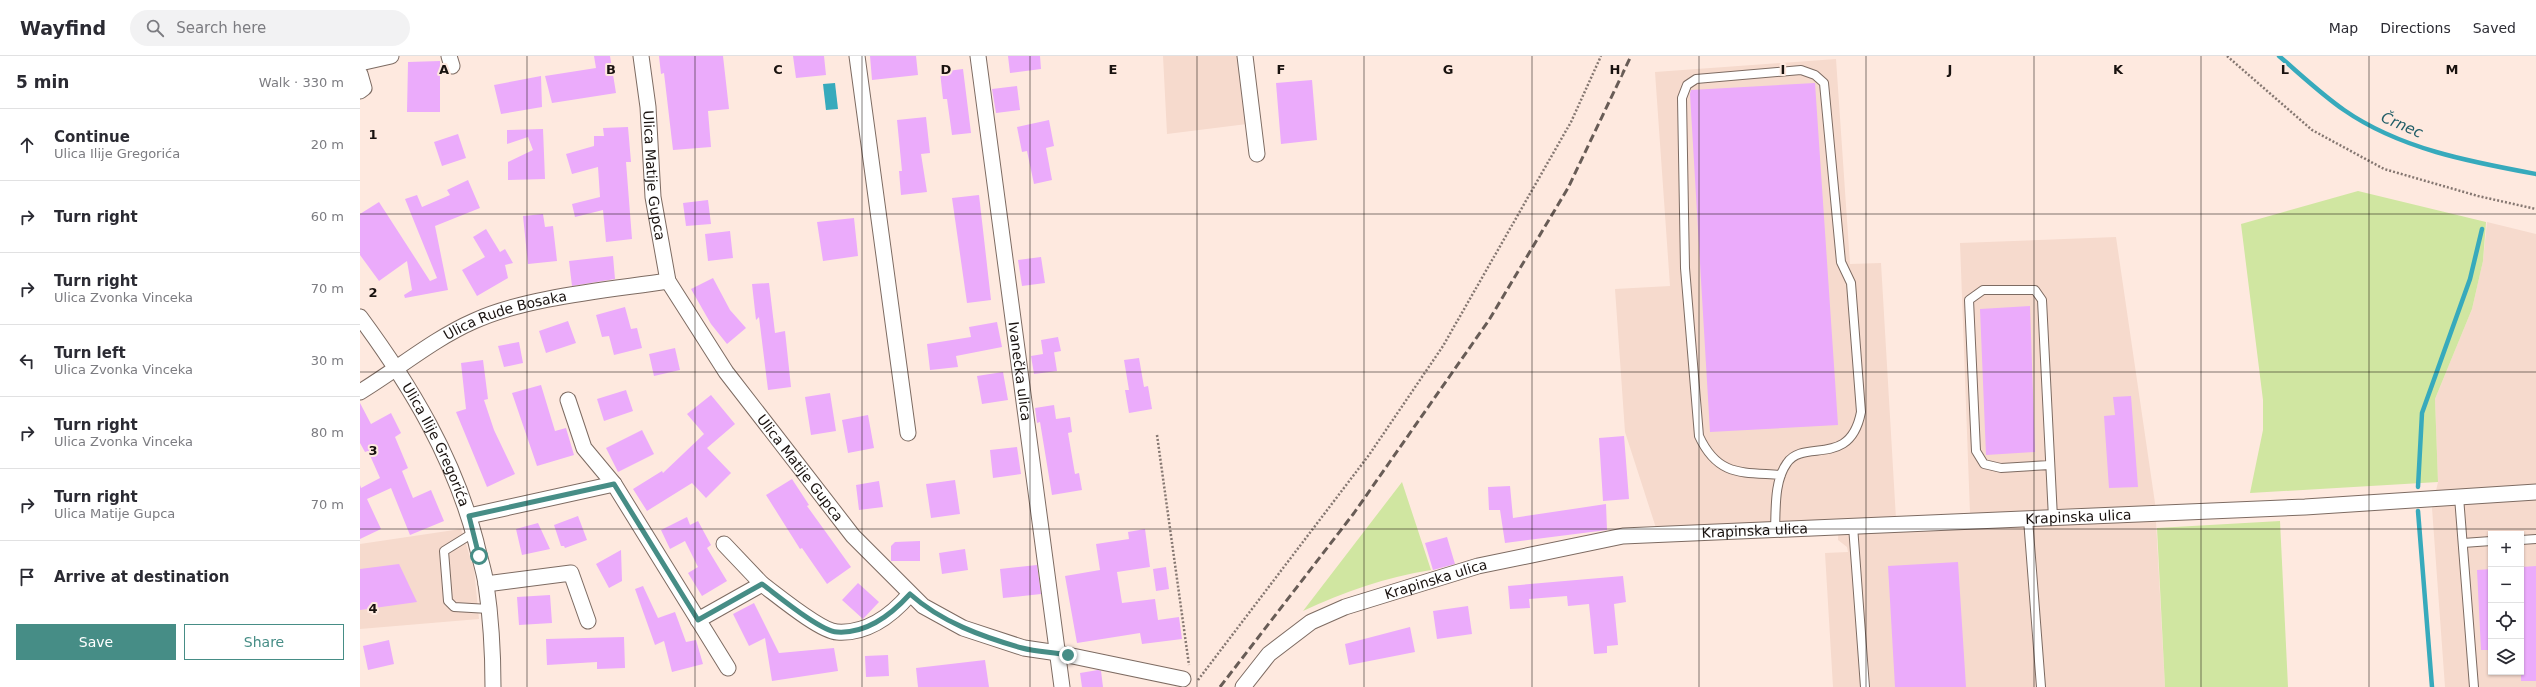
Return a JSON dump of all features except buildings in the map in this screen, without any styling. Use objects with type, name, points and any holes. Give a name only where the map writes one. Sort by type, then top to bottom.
[{"type":"street","points":[[360,62],[392,56]]},
{"type":"street","name":"Ulica Matije Gupca","points":[[641,56],[648,107],[653,197],[668,281],[731,378],[854,536],[910,594],[924,606],[963,628],[1024,648],[1189,676]]},
{"type":"street","points":[[857,56],[908,433]]},
{"type":"street","name":"Ivanečka ulica","points":[[978,56],[1062,687]]},
{"type":"street","points":[[1245,56],[1257,154]]},
{"type":"street","name":"Ulica Rude Bosaka","points":[[360,392],[398,369],[429,345],[474,321],[517,306],[668,281]]},
{"type":"street","name":"Ulica Ilije Gregorića","points":[[360,317],[398,369],[437,437],[469,516],[486,584],[489,609],[493,687]]},
{"type":"street","points":[[568,400],[584,448],[614,484],[728,668]]},
{"type":"street","points":[[469,516],[614,484]]},
{"type":"street","name":"Krapinska ulica","points":[[1243,687],[1269,654],[1311,622],[1345,607],[1478,566],[1623,536],[2304,507],[2536,492]]},
{"type":"street","points":[[724,544],[762,584],[802,615],[835,632],[858,630],[887,618],[910,594]]},
{"type":"street","points":[[486,584],[571,573],[588,621]]},
{"type":"street","points":[[698,620],[762,584]]},
{"type":"lane","points":[[1775,530],[1781,475],[1787,463],[1794,456],[1815,452],[1848,441],[1858,426],[1861,412],[1851,283],[1841,262],[1824,83],[1815,75],[1801,70],[1696,79],[1687,85],[1682,98],[1685,268],[1699,436],[1705,448],[1717,463],[1734,471],[1781,475]]},
{"type":"lane","points":[[2050,465],[2001,468],[1984,464],[1976,451],[1969,300],[1983,290],[2035,290],[2042,300],[2053,518]]},
{"type":"lane","points":[[2459,497],[2474,687]]},
{"type":"lane","points":[[2028,519],[2041,687]]},
{"type":"lane","points":[[1853,526],[1865,687]]},
{"type":"lane","points":[[473,533],[444,551],[448,601],[454,607],[489,609]]},
{"type":"lane","points":[[2524,540],[2536,539]]},
{"type":"lane","points":[[2463,543],[2488,542]]},
{"type":"path","points":[[1189,676],[1369,455],[1443,346],[1571,122],[1601,56]]},
{"type":"path","points":[[2227,56],[2312,130],[2384,169],[2478,196],[2536,209]]},
{"type":"path","points":[[1157,435],[1189,676]]},
{"type":"shaded area","points":[[1163,56],[1238,56],[1247,124],[1167,134]]},
{"type":"shaded area","points":[[1836,59],[1850,264],[1881,263],[1896,519],[1970,513],[1960,243],[2116,237],[2155,503],[2165,687],[1833,687],[1825,553],[1848,552],[1847,547],[1838,540],[1839,519],[1656,528],[1625,432],[1615,289],[1670,286],[1655,72]]},
{"type":"shaded area","points":[[2487,222],[2536,234],[2536,687],[2445,687],[2432,508],[2438,482],[2435,399],[2472,309],[2483,261]]},
{"type":"shaded area","points":[[461,529],[474,569],[479,619],[360,629],[360,544]]},
{"type":"green space","points":[[2358,191],[2486,222],[2483,261],[2472,309],[2435,399],[2438,482],[2250,493],[2263,430],[2263,400],[2241,224]]},
{"type":"green space","points":[[1402,482],[1431,570],[1366,586],[1303,611]]},
{"type":"green space","points":[[2280,521],[2288,687],[2165,687],[2157,528]]},
{"type":"water","points":[[835,83],[838,109],[826,110],[823,84]]},
{"type":"waterway","name":"Črnec","points":[[2279,56],[2335,104],[2388,135],[2461,159],[2536,174]]},
{"type":"waterway","points":[[2418,487],[2422,413],[2470,279],[2482,229]]},
{"type":"waterway","points":[[2418,511],[2432,687]]},
{"type":"railway","points":[[1220,687],[1354,513],[1489,320],[1568,188],[1631,56]]},
{"type":"route","points":[[479,556],[469,516],[614,484],[698,620],[762,584],[802,615],[835,632],[858,630],[887,618],[896,611],[910,594],[924,606],[963,628],[1024,648],[1068,655]]}]
